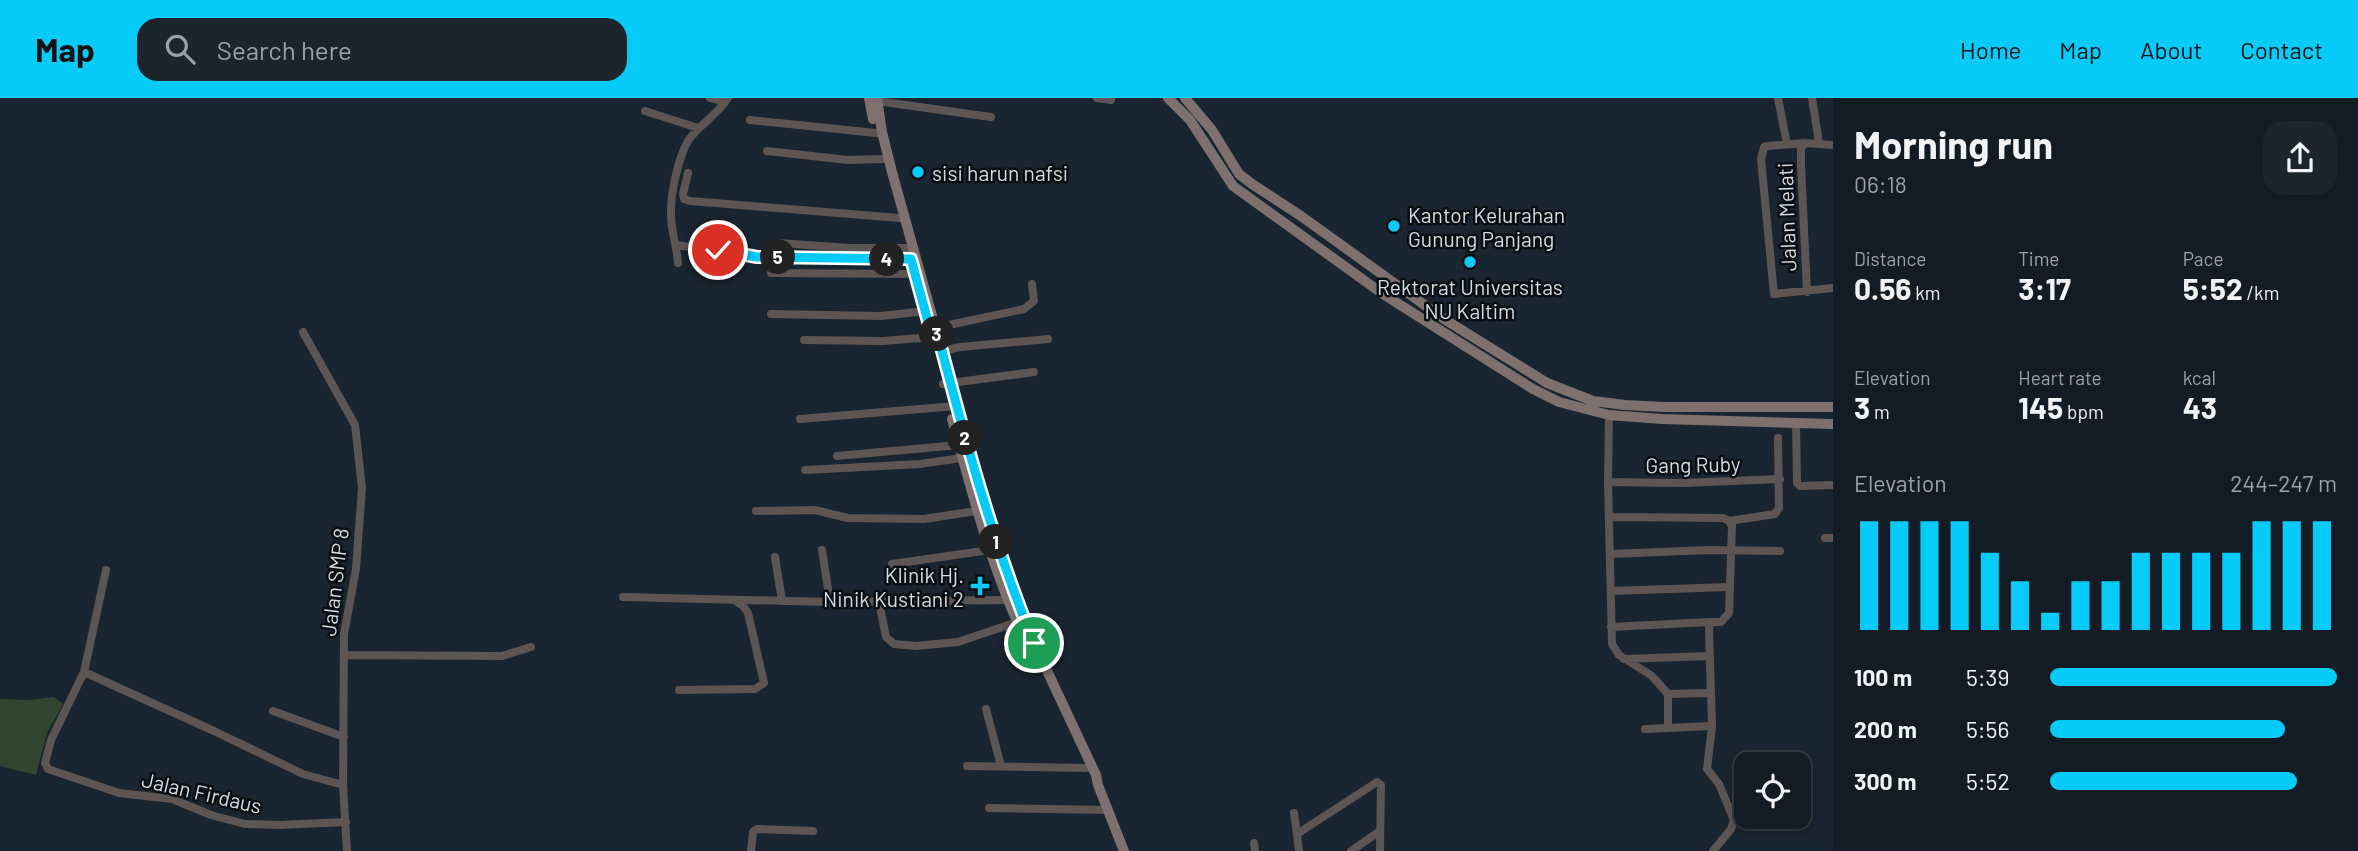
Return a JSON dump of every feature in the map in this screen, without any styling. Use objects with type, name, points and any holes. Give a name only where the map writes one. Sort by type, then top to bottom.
[{"type":"main road","points":[[1168,98],[1190,120],[1234,187],[1436,330],[1559,402],[1609,415],[1833,424]]},
{"type":"main road","points":[[1185,98],[1212,130],[1239,174],[1444,319],[1546,383],[1593,401],[1665,407],[1833,407]]},
{"type":"main road","points":[[871,99],[876,133],[982,510],[990,550],[1017,622],[1096,775],[1098,785]]},
{"type":"main road","points":[[871,99],[882,132],[926,311],[942,351],[946,383]]},
{"type":"main road","points":[[1436,330],[1444,319]]},
{"type":"main road","points":[[953,406],[959,445],[967,457]]},
{"type":"main road","points":[[982,510],[1027,637],[1086,768],[1110,810],[1124,851]]},
{"type":"street","points":[[710,98],[727,100]]},
{"type":"street","points":[[1097,98],[1111,100]]},
{"type":"street","points":[[1778,98],[1787,144]]},
{"type":"street","name":"Jalan Melati","points":[[1812,98],[1818,143]]},
{"type":"street","points":[[871,99],[991,117]]},
{"type":"street","points":[[678,263],[671,215],[683,153],[698,128],[713,118],[727,100]]},
{"type":"street","points":[[645,111],[698,128]]},
{"type":"street","points":[[750,120],[876,133]]},
{"type":"street","points":[[1833,145],[1805,143],[1764,147],[1761,159],[1774,294],[1833,288]]},
{"type":"street","name":"Jalan Melati","points":[[1805,143],[1801,148],[1801,165],[1807,292]]},
{"type":"street","points":[[766,151],[848,160],[883,159]]},
{"type":"street","points":[[688,173],[683,194],[684,199],[690,201],[899,218]]},
{"type":"street","points":[[778,243],[911,252]]},
{"type":"street","points":[[677,245],[757,257],[911,252]]},
{"type":"street","points":[[771,273],[916,274]]},
{"type":"street","points":[[804,340],[883,341],[933,331],[1024,309],[1034,301],[1032,285]]},
{"type":"street","points":[[771,314],[881,316],[926,311]]},
{"type":"street","name":"Jalan SMP 8","points":[[303,332],[355,425],[362,488],[356,569],[344,634],[343,785],[347,851]]},
{"type":"street","points":[[942,351],[1048,339]]},
{"type":"street","points":[[946,383],[1034,372]]},
{"type":"street","points":[[800,419],[953,406]]},
{"type":"street","points":[[1609,415],[1612,644],[1624,659],[1652,676],[1668,694],[1668,728]]},
{"type":"street","points":[[1796,422],[1797,483],[1800,486],[1833,485]]},
{"type":"street","points":[[1729,521],[1775,514],[1778,511],[1778,438]]},
{"type":"street","points":[[837,456],[959,445]]},
{"type":"street","points":[[805,470],[920,464],[967,457]]},
{"type":"street","name":"Gang Ruby","points":[[1608,482],[1683,483],[1780,479]]},
{"type":"street","points":[[756,511],[815,510],[848,518],[924,519],[982,510]]},
{"type":"street","points":[[1610,517],[1723,518],[1732,526],[1729,613],[1721,621],[1611,627]]},
{"type":"street","points":[[822,550],[830,602]]},
{"type":"street","points":[[892,564],[990,550]]},
{"type":"street","points":[[1610,554],[1780,551]]},
{"type":"street","points":[[775,557],[782,601]]},
{"type":"street","points":[[106,570],[84,673],[214,730],[303,774],[343,785]]},
{"type":"street","points":[[1611,591],[1729,587]]},
{"type":"street","points":[[623,597],[830,602],[1007,600]]},
{"type":"street","points":[[678,690],[755,690],[764,683],[748,613],[733,600]]},
{"type":"street","points":[[879,602],[886,638],[894,644],[916,646],[958,642],[1017,622]]},
{"type":"street","points":[[1710,622],[1712,726],[1707,769],[1719,784],[1734,820],[1731,829],[1713,851]]},
{"type":"street","points":[[344,655],[502,656],[531,647]]},
{"type":"street","points":[[1624,659],[1709,656]]},
{"type":"street","name":"Jalan Firdaus","points":[[84,673],[51,740],[45,763],[53,772],[118,793],[172,799],[211,815],[245,824],[346,822]]},
{"type":"street","points":[[1668,694],[1710,693]]},
{"type":"street","points":[[986,709],[1001,766]]},
{"type":"street","points":[[272,712],[344,737]]},
{"type":"street","points":[[1645,729],[1712,726]]},
{"type":"street","points":[[967,766],[1086,768]]},
{"type":"street","points":[[1297,834],[1377,782],[1381,785],[1380,847],[1352,850]]},
{"type":"street","points":[[989,808],[1110,810]]},
{"type":"street","points":[[1294,813],[1299,851]]},
{"type":"street","points":[[751,851],[753,832],[757,829],[813,831]]},
{"type":"street","points":[[1352,850],[1380,831]]},
{"type":"green space","points":[[54,697],[63,704],[47,733],[36,775],[0,766],[0,699]]},
{"type":"place","name":"sisi harun nafsi","points":[[918,172]]},
{"type":"place","name":"Kantor Kelurahan Gunung Panjang","points":[[1394,226]]},
{"type":"place","name":"Rektorat Universitas NU Kaltim","points":[[1470,262]]},
{"type":"place","name":"Klinik Hj. Ninik Kustiani 2","points":[[980,586]]},
{"type":"route","points":[[718,250],[757,257],[911,259],[930,329],[936,328],[990,524],[1011,587],[1034,643]]}]
